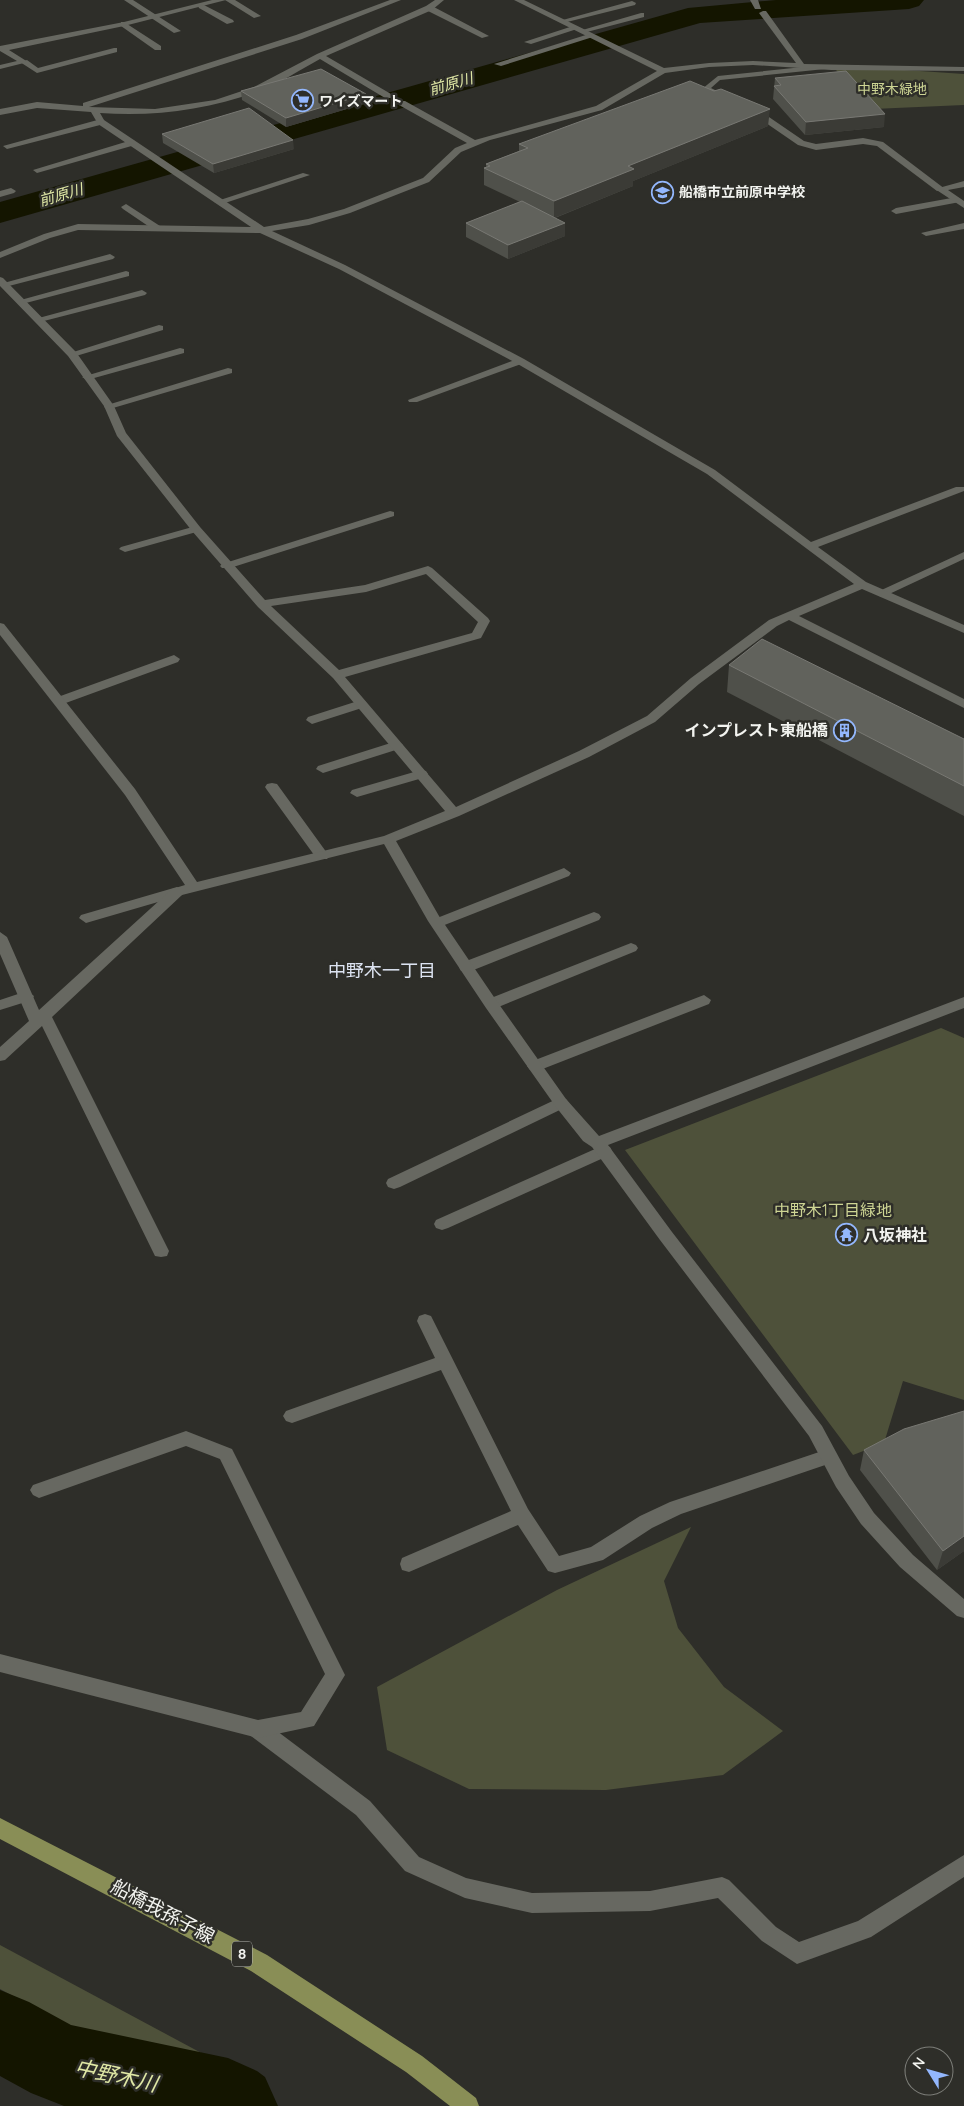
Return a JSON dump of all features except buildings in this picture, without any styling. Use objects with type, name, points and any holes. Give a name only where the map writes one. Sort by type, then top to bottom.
[{"type":"main road","name":"船橋我孫子線","points":[[0,1828],[260,1963],[414,2064],[468,2106]]},
{"type":"street","points":[[128,0],[177,31]]},
{"type":"street","points":[[0,49],[124,24],[222,0]]},
{"type":"street","points":[[229,0],[257,16]]},
{"type":"street","points":[[80,107],[299,37],[397,0]]},
{"type":"street","points":[[0,112],[37,105],[155,112],[216,102],[257,89],[320,56],[429,8],[440,0]]},
{"type":"street","points":[[518,0],[663,71]]},
{"type":"street","points":[[563,22],[632,3]]},
{"type":"street","points":[[202,6],[230,22]]},
{"type":"street","points":[[759,7],[801,65]]},
{"type":"street","points":[[429,8],[485,36]]},
{"type":"street","points":[[528,42],[641,15]]},
{"type":"street","points":[[124,24],[158,48]]},
{"type":"street","points":[[498,64],[599,39]]},
{"type":"street","points":[[0,49],[37,71],[114,50]]},
{"type":"street","points":[[320,56],[388,96]]},
{"type":"street","points":[[0,67],[24,62]]},
{"type":"street","points":[[0,255],[47,236],[78,227],[262,230],[309,222],[385,197],[426,180],[458,150],[474,143],[599,108],[663,71],[744,63],[822,67],[964,68]]},
{"type":"street","points":[[733,101],[706,89],[718,78],[822,67]]},
{"type":"street","points":[[402,103],[474,143]]},
{"type":"street","points":[[742,105],[760,113],[801,143],[816,147],[863,141],[880,144],[960,203]]},
{"type":"street","points":[[94,109],[101,122],[262,230],[342,267],[520,360],[711,472],[862,585],[964,629]]},
{"type":"street","points":[[7,146],[101,122]]},
{"type":"street","points":[[37,170],[132,143]]},
{"type":"street","points":[[219,202],[306,175]]},
{"type":"street","points":[[940,189],[964,184]]},
{"type":"street","points":[[0,194],[11,191]]},
{"type":"street","points":[[896,211],[960,203]]},
{"type":"street","points":[[126,207],[157,228]]},
{"type":"street","points":[[926,233],[964,226]]},
{"type":"street","points":[[2,282],[110,257]]},
{"type":"street","points":[[22,301],[126,274]]},
{"type":"street","points":[[2,282],[72,354],[109,406],[121,434],[226,566],[262,604],[337,675],[454,813]]},
{"type":"street","points":[[40,319],[142,293]]},
{"type":"street","points":[[72,354],[159,328]]},
{"type":"street","points":[[87,377],[180,351]]},
{"type":"street","points":[[413,400],[520,360]]},
{"type":"street","points":[[109,406],[228,371]]},
{"type":"street","points":[[810,546],[960,489]]},
{"type":"street","points":[[226,566],[390,514]]},
{"type":"street","points":[[125,549],[196,529]]},
{"type":"street","points":[[882,593],[964,555]]},
{"type":"street","points":[[262,604],[366,588],[428,570],[484,621],[477,635],[337,675]]},
{"type":"street","points":[[86,918],[193,887],[388,839],[454,813],[584,754],[651,719],[718,664],[773,623],[862,585]]},
{"type":"street","points":[[790,616],[964,704]]},
{"type":"street","points":[[0,627],[130,792],[193,887]]},
{"type":"street","points":[[59,701],[174,659]]},
{"type":"street","points":[[312,720],[361,704]]},
{"type":"street","points":[[323,769],[396,745]]},
{"type":"street","points":[[357,793],[421,774]]},
{"type":"street","points":[[272,787],[322,856]]},
{"type":"street","points":[[388,839],[437,924],[561,1103],[589,1138],[601,1147],[816,1430],[828,1457],[876,1529],[924,1577],[964,1610]]},
{"type":"street","points":[[437,924],[564,873]]},
{"type":"street","points":[[0,1056],[177,892]]},
{"type":"street","points":[[466,967],[594,917]]},
{"type":"street","points":[[0,937],[27,996],[40,1017],[161,1251]]},
{"type":"street","points":[[491,1004],[631,948]]},
{"type":"street","points":[[0,1005],[27,996]]},
{"type":"street","points":[[535,1066],[704,1000]]},
{"type":"street","points":[[442,1224],[601,1147],[964,1002]]},
{"type":"street","points":[[394,1183],[561,1103]]},
{"type":"street","points":[[425,1321],[522,1515],[555,1565],[596,1554],[646,1522],[676,1508],[828,1457]]},
{"type":"street","points":[[292,1416],[445,1362]]},
{"type":"street","points":[[39,1490],[186,1438],[226,1454],[335,1675],[307,1720],[258,1729]]},
{"type":"street","points":[[409,1564],[522,1515]]},
{"type":"street","points":[[5,1666],[258,1729],[363,1808],[412,1864],[465,1888],[532,1903],[650,1901],[722,1887],[769,1934],[797,1953],[864,1930],[964,1865]]},
{"type":"green space","name":"中野木緑地","points":[[836,70],[905,70],[964,74],[964,105],[873,109]]},
{"type":"green space","name":"中野木1丁目緑地","points":[[941,1028],[964,1038],[964,1400],[903,1381],[884,1443],[853,1455],[625,1150]]},
{"type":"green space","points":[[691,1527],[664,1581],[678,1628],[724,1687],[783,1731],[723,1775],[606,1790],[469,1789],[387,1750],[377,1687],[557,1590]]},
{"type":"green space","points":[[0,1945],[220,2063],[111,2049],[0,1989]]},
{"type":"waterway","name":"前原川","points":[[0,213],[698,14],[909,0]]},
{"type":"waterway","name":"中野木川","points":[[0,2031],[60,2064],[228,2100],[236,2106]]},
{"type":"place","name":"ワイズマート","points":[[303,101]]},
{"type":"place","name":"船橋市立前原中学校","points":[[663,192]]},
{"type":"place","name":"インプレスト東船橋","points":[[844,730]]},
{"type":"place","name":"八坂神社","points":[[847,1235]]},
{"type":"district","name":"中野木一丁目","points":[[382,971]]}]
